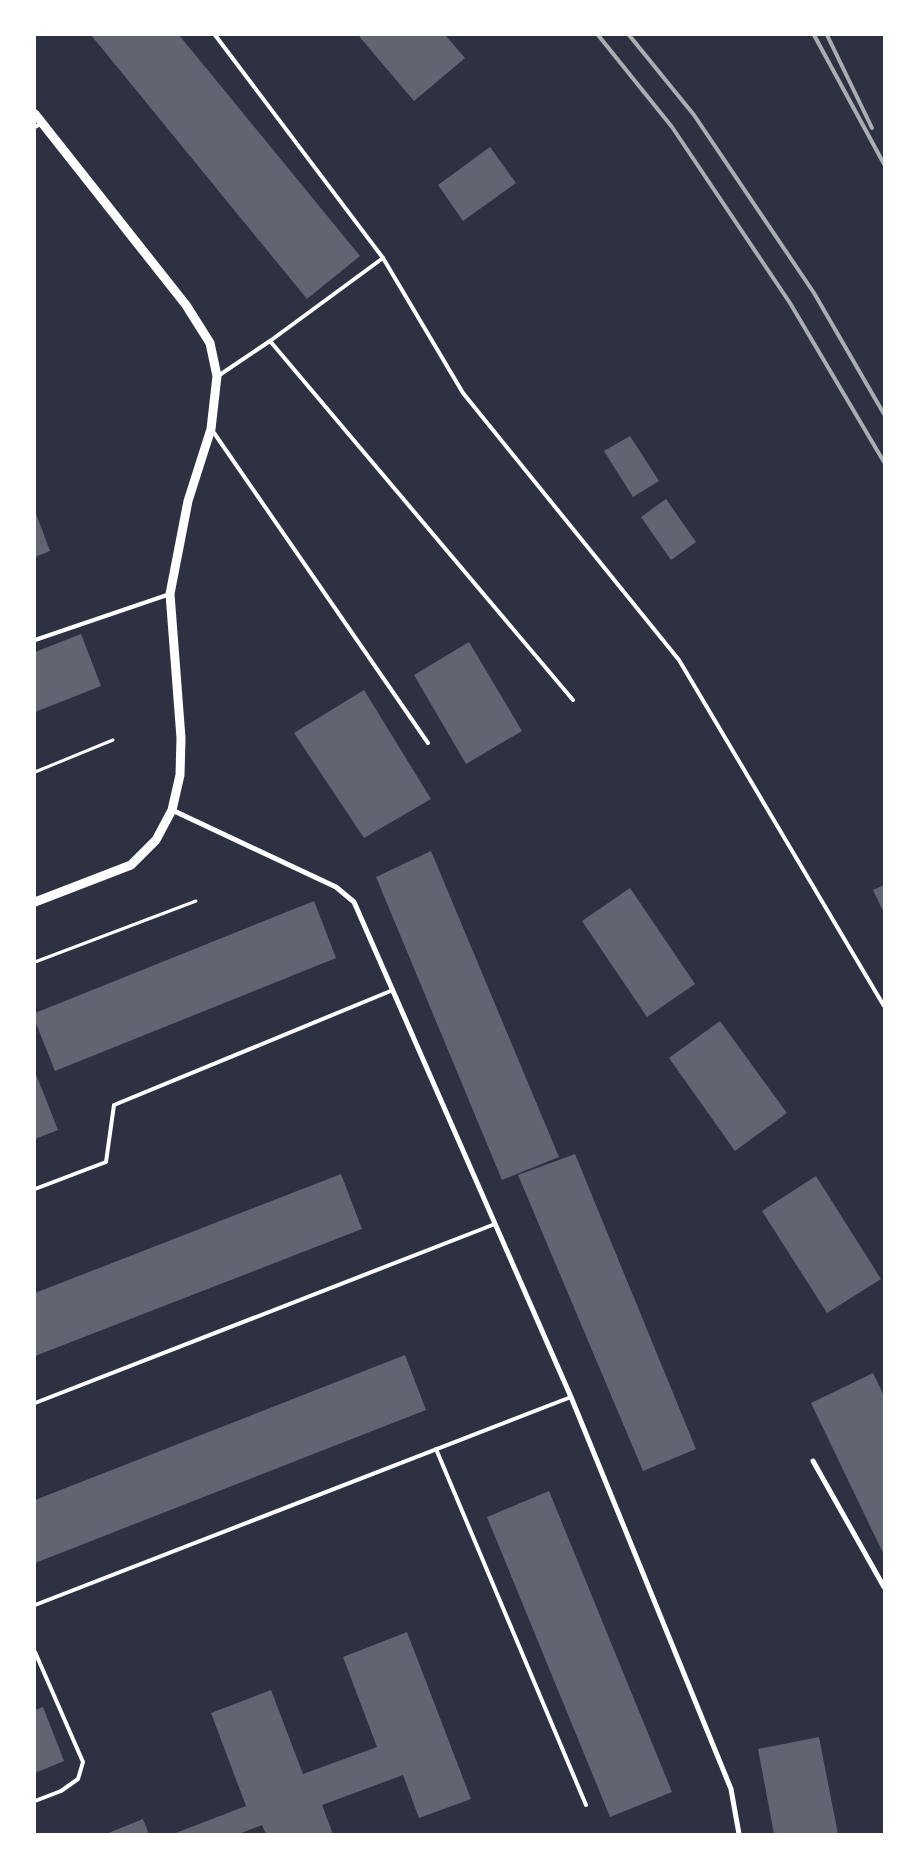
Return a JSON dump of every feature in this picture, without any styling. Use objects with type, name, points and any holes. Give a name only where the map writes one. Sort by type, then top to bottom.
[{"type":"street","points":[[35,114],[39,125],[186,305],[210,343],[217,376],[211,428],[188,501],[170,594],[181,738],[180,775],[172,810],[156,840],[131,865],[35,902]]},
{"type":"street","points":[[172,810],[336,887],[354,902],[571,1397],[730,1789],[738,1834]]},
{"type":"street","points":[[813,1461],[884,1587]]},
{"type":"lane","points":[[215,35],[383,258],[463,393],[679,660],[884,1006]]},
{"type":"lane","points":[[217,376],[270,341],[383,258]]},
{"type":"lane","points":[[270,341],[573,700]]},
{"type":"lane","points":[[211,428],[428,744]]},
{"type":"lane","points":[[35,640],[170,594]]},
{"type":"lane","points":[[35,1189],[106,1162],[114,1105],[393,990]]},
{"type":"lane","points":[[35,1403],[495,1224]]},
{"type":"lane","points":[[35,1605],[571,1397]]},
{"type":"lane","points":[[436,1449],[586,1805]]},
{"type":"lane","points":[[35,1652],[83,1762],[78,1779],[61,1792],[35,1801]]},
{"type":"path","points":[[35,772],[113,740]]},
{"type":"path","points":[[35,962],[196,901]]},
{"type":"building","points":[[91,35],[179,35],[360,256],[307,299]]},
{"type":"building","points":[[358,35],[445,35],[465,58],[414,101]]},
{"type":"building","points":[[490,147],[516,183],[463,221],[438,185]]},
{"type":"building","points":[[630,436],[659,481],[633,497],[604,451]]},
{"type":"building","points":[[666,499],[696,542],[671,560],[641,517]]},
{"type":"building","points":[[35,511],[50,551],[35,557]]},
{"type":"building","points":[[81,634],[101,686],[35,712],[35,652]]},
{"type":"building","points":[[469,642],[522,731],[466,764],[414,675]]},
{"type":"building","points":[[364,690],[431,799],[364,838],[294,733]]},
{"type":"building","points":[[431,851],[559,1157],[502,1180],[376,877]]},
{"type":"building","points":[[884,885],[884,913],[873,890]]},
{"type":"building","points":[[630,888],[695,984],[647,1017],[582,921]]},
{"type":"building","points":[[314,901],[336,958],[55,1071],[35,1021],[35,1013]]},
{"type":"building","points":[[720,1021],[787,1113],[735,1151],[669,1058]]},
{"type":"building","points":[[35,1072],[58,1130],[35,1139]]},
{"type":"building","points":[[575,1154],[696,1449],[643,1471],[518,1175]]},
{"type":"building","points":[[341,1174],[362,1229],[35,1356],[35,1293]]},
{"type":"building","points":[[816,1176],[881,1279],[827,1313],[762,1211]]},
{"type":"building","points":[[405,1355],[426,1410],[35,1563],[35,1500]]},
{"type":"building","points":[[873,1373],[884,1396],[884,1555],[811,1403]]},
{"type":"building","points":[[549,1491],[672,1792],[610,1817],[487,1517]]},
{"type":"building","points":[[407,1632],[471,1799],[419,1818],[403,1775],[322,1805],[333,1834],[266,1834],[262,1825],[239,1834],[173,1834],[246,1806],[211,1713],[271,1690],[303,1774],[377,1747],[343,1657]]},
{"type":"building","points":[[43,1707],[64,1761],[35,1773],[35,1710]]},
{"type":"building","points":[[819,1737],[838,1834],[774,1834],[758,1749]]},
{"type":"building","points":[[143,1819],[149,1834],[106,1834]]},
{"type":"railway","points":[[598,35],[672,127],[790,303],[884,462]]},
{"type":"railway","points":[[629,35],[694,115],[814,293],[884,414]]},
{"type":"railway","points":[[814,35],[884,164]]},
{"type":"railway","points":[[827,35],[872,128]]}]
